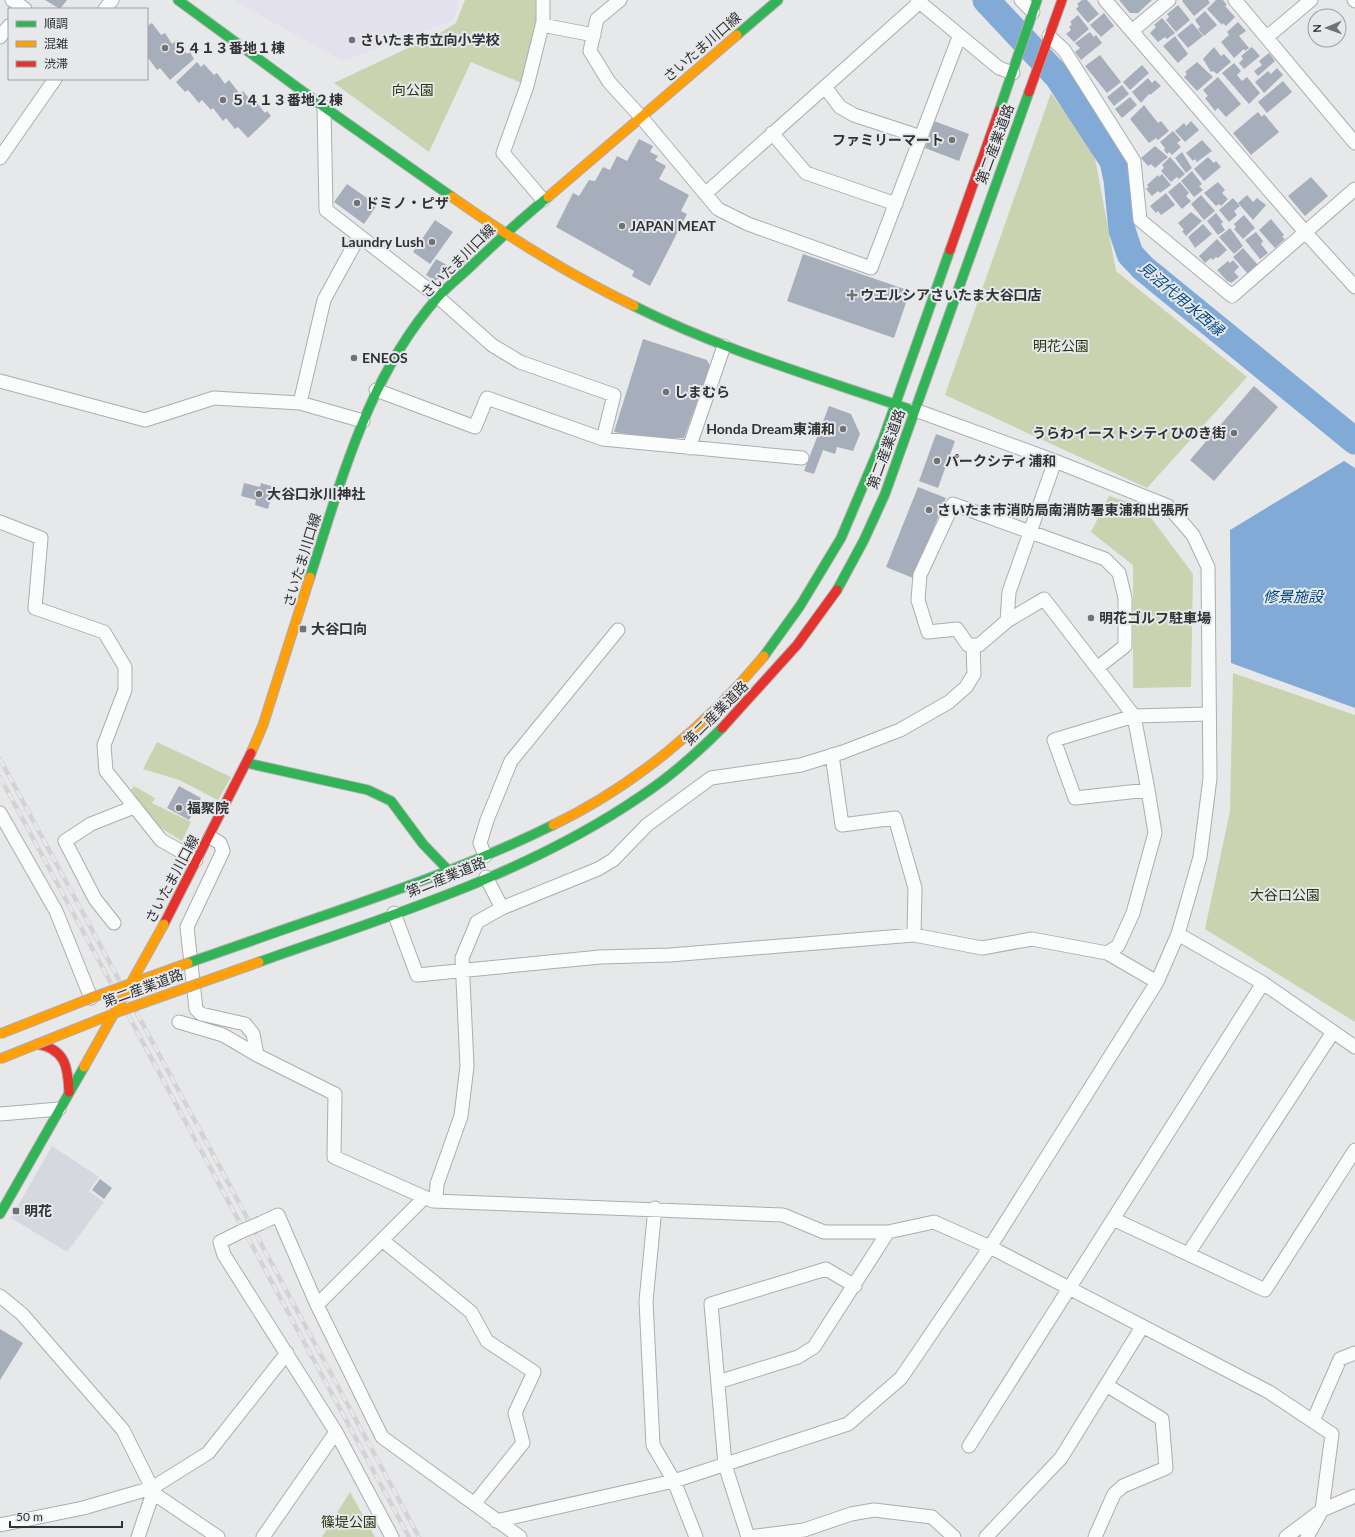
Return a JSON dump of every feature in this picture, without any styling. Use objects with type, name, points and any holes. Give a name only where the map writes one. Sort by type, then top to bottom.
[{"type":"main road","points":[[178,0],[324,107],[504,234],[583,281],[676,327],[724,346],[915,410]]},
{"type":"main road","name":"さいたま川口線","points":[[0,1214],[3,1201],[132,984],[196,860],[210,837],[247,763],[275,690],[347,462],[376,390],[401,346],[438,297],[504,234],[778,0]]},
{"type":"main road","name":"第二産業道路","points":[[0,1059],[115,1012],[394,913],[486,877],[534,856],[620,810],[670,775],[710,742],[744,707],[802,638],[839,587],[868,534],[885,494],[1062,0]]},
{"type":"main road","name":"第二産業道路","points":[[0,1034],[91,998],[448,870],[525,839],[566,819],[613,792],[665,754],[719,706],[763,657],[800,606],[841,538],[883,440],[1013,73],[1035,6]]},
{"type":"main road","points":[[247,763],[368,790],[392,801],[423,844],[448,870]]},
{"type":"main road","points":[[37,1044],[51,1047],[64,1061],[67,1070],[68,1092]]},
{"type":"street","points":[[12,0],[22,8]]},
{"type":"street","points":[[106,8],[112,0]]},
{"type":"street","points":[[542,0],[542,25],[527,86],[503,153],[543,200]]},
{"type":"street","points":[[620,0],[597,19],[590,51],[609,82],[641,117],[718,209],[748,224],[871,268],[959,37]]},
{"type":"street","points":[[1021,0],[1035,6]]},
{"type":"street","points":[[1105,0],[1133,30],[1305,232],[1355,287]]},
{"type":"street","points":[[1133,30],[1169,0]]},
{"type":"street","points":[[1235,0],[1355,143]]},
{"type":"street","points":[[1267,37],[1311,0]]},
{"type":"street","points":[[705,194],[919,1],[959,37],[999,68],[1013,73]]},
{"type":"street","points":[[542,25],[594,35]]},
{"type":"street","points":[[0,37],[8,27]]},
{"type":"street","points":[[1049,36],[1064,50],[1134,161],[1140,220],[1232,296],[1355,189]]},
{"type":"street","points":[[0,158],[54,80]]},
{"type":"street","points":[[824,87],[840,107],[854,114],[921,137]]},
{"type":"street","points":[[324,107],[326,210],[438,297],[492,345],[520,362],[614,395],[603,439]]},
{"type":"street","points":[[772,133],[806,173],[896,204]]},
{"type":"street","points":[[300,403],[324,300],[359,236]]},
{"type":"street","points":[[689,448],[724,346]]},
{"type":"street","points":[[0,381],[145,420],[214,398],[300,403],[363,421]]},
{"type":"street","points":[[376,390],[475,427],[487,398],[603,439],[802,458]]},
{"type":"street","points":[[498,1522],[674,1481],[848,1424],[901,1378],[990,1247],[1156,982],[1178,934],[1200,857],[1210,778],[1208,567],[1193,535],[1168,506],[1055,461],[915,410]]},
{"type":"street","points":[[1007,621],[1009,592],[1055,461]]},
{"type":"street","points":[[1098,668],[1125,646],[1125,598],[1119,573],[1105,559],[953,504],[920,575],[918,600],[928,632],[957,629],[968,645],[979,645],[1007,621],[1044,599],[1134,716],[1155,833],[1134,913],[1118,946],[1107,953]]},
{"type":"street","points":[[0,522],[41,538],[35,608],[104,632],[125,667],[125,690],[104,745],[106,771],[161,840],[196,860]]},
{"type":"street","points":[[485,856],[480,843],[487,820],[511,761],[618,630]]},
{"type":"street","points":[[317,1305],[382,1240],[430,1199],[437,1184],[461,1116],[467,1066],[462,958],[477,922],[502,908],[598,869],[613,860],[647,825],[711,778],[801,765],[900,730],[949,702],[966,688],[974,674],[973,645]]},
{"type":"street","points":[[1148,790],[1075,798],[1054,740],[1134,716],[1210,714]]},
{"type":"street","points":[[832,755],[842,825],[895,818],[915,888],[914,935]]},
{"type":"street","points":[[114,922],[95,899],[66,841],[91,824],[134,807]]},
{"type":"street","points":[[0,813],[56,911],[91,998]]},
{"type":"street","points":[[210,837],[220,842],[223,851],[187,927],[196,1010],[201,1014],[245,1024],[253,1034],[257,1056]]},
{"type":"street","points":[[486,877],[502,908]]},
{"type":"street","points":[[394,913],[417,975],[600,957],[670,955],[914,935],[982,948],[1032,939],[1107,953],[1156,982]]},
{"type":"street","points":[[1178,934],[1263,983],[1355,1047]]},
{"type":"street","points":[[969,1446],[1263,983]]},
{"type":"street","points":[[179,1022],[223,1035],[257,1056],[335,1094],[334,1157],[430,1199],[783,1215],[824,1232],[888,1232],[934,1222],[990,1247],[1269,1392],[1332,1434],[1322,1510],[1307,1537]]},
{"type":"street","points":[[1188,1254],[1333,1032]]},
{"type":"street","points":[[0,1114],[59,1109]]},
{"type":"street","points":[[1114,1219],[1265,1290],[1355,1150]]},
{"type":"street","points":[[655,1208],[646,1301],[653,1445],[674,1481],[696,1537]]},
{"type":"street","points":[[392,1537],[336,1432],[224,1255],[220,1242],[278,1215],[317,1305],[382,1437],[519,1536]]},
{"type":"street","points":[[718,1382],[798,1357],[814,1347],[855,1286],[888,1232]]},
{"type":"street","points":[[382,1240],[471,1312],[487,1340],[534,1372],[515,1413],[523,1443],[474,1504]]},
{"type":"street","points":[[855,1286],[826,1270],[711,1304],[725,1465],[748,1537],[804,1530],[851,1514],[874,1510],[932,1517],[954,1537]]},
{"type":"street","points":[[0,1296],[22,1314],[123,1430],[153,1490],[218,1537]]},
{"type":"street","points":[[986,1537],[1061,1458],[1142,1327]]},
{"type":"street","points":[[0,1525],[83,1508],[153,1490],[208,1453],[287,1353]]},
{"type":"street","points":[[1313,1421],[1340,1359],[1355,1353]]},
{"type":"street","points":[[1095,1537],[1114,1494],[1123,1486],[1166,1468],[1162,1419],[1106,1385]]},
{"type":"street","points":[[262,1537],[336,1432]]},
{"type":"street","points":[[138,1537],[153,1490]]},
{"type":"street","points":[[1286,1537],[1322,1510],[1355,1496]]},
{"type":"shaded area","name":"さいたま市立向小学校","points":[[233,0],[459,0],[454,20],[343,61]]},
{"type":"shaded area","points":[[52,1146],[99,1177],[89,1191],[104,1202],[67,1252],[11,1218]]},
{"type":"green space","name":"向公園","points":[[465,0],[539,0],[533,49],[524,84],[471,62],[429,152],[334,83],[440,33],[456,23]]},
{"type":"green space","name":"明花公園","points":[[1051,93],[1094,153],[1116,271],[1247,377],[1147,488],[945,395]]},
{"type":"green space","points":[[1109,496],[1143,507],[1193,574],[1191,687],[1133,688],[1133,565],[1091,532]]},
{"type":"green space","name":"大谷口公園","points":[[1233,673],[1355,715],[1355,1022],[1205,929],[1230,811]]},
{"type":"green space","points":[[157,742],[231,777],[218,800],[179,780],[143,769]]},
{"type":"green space","points":[[134,786],[155,798],[152,803],[191,822],[182,841],[156,825],[131,790]]},
{"type":"green space","name":"篠堤公園","points":[[350,1492],[375,1537],[322,1537]]},
{"type":"water","name":"修景施設","points":[[1344,461],[1355,468],[1355,708],[1231,663],[1230,530]]},
{"type":"building","points":[[45,0],[67,0],[61,8]]},
{"type":"building","points":[[1082,0],[1087,0],[1099,14],[1088,23],[1076,9],[1079,6],[1077,4]]},
{"type":"building","points":[[1119,0],[1152,0],[1138,13],[1130,13]]},
{"type":"building","points":[[1208,0],[1210,3],[1194,16],[1182,1]]},
{"type":"building","points":[[1216,0],[1223,0],[1227,5],[1225,6],[1235,17],[1226,26],[1223,23],[1222,25],[1207,9]]},
{"type":"building","points":[[1178,5],[1190,20],[1176,32],[1166,20],[1169,17],[1167,14]]},
{"type":"building","points":[[1205,11],[1217,25],[1204,36],[1198,29],[1200,27],[1195,20]]},
{"type":"building","points":[[1104,13],[1114,26],[1101,37],[1090,25]]},
{"type":"building","points":[[1078,15],[1089,29],[1074,42],[1066,34],[1071,30],[1069,27],[1072,24],[1070,22]]},
{"type":"building","points":[[1162,18],[1175,33],[1167,39],[1165,37],[1158,42],[1150,33],[1156,27],[1154,25]]},
{"type":"building","points":[[1238,22],[1246,31],[1239,36],[1249,48],[1245,51],[1244,49],[1234,58],[1221,42],[1229,35],[1227,32]]},
{"type":"building","name":"５４１３番地１棟","points":[[152,23],[161,35],[165,33],[172,44],[177,40],[187,54],[190,52],[194,59],[170,80],[160,68],[157,70],[148,60],[148,25]]},
{"type":"building","points":[[1192,23],[1203,36],[1188,48],[1177,35]]},
{"type":"building","points":[[1090,32],[1094,37],[1096,35],[1102,43],[1081,60],[1075,52],[1080,48],[1075,43]]},
{"type":"building","points":[[1175,36],[1188,54],[1178,63],[1163,46]]},
{"type":"building","points":[[1214,47],[1221,56],[1224,54],[1231,62],[1217,74],[1213,71],[1211,72],[1203,59]]},
{"type":"building","points":[[1252,47],[1260,56],[1244,69],[1239,63],[1243,59],[1241,56]]},
{"type":"building","points":[[1269,53],[1275,61],[1258,76],[1254,71],[1262,65],[1259,61]]},
{"type":"building","points":[[1100,55],[1121,82],[1107,93],[1085,66]]},
{"type":"building","name":"５４１３番地２棟","points":[[197,62],[201,67],[204,64],[214,75],[217,73],[225,84],[229,80],[240,94],[243,91],[252,102],[254,99],[265,113],[267,111],[271,116],[248,138],[238,127],[235,129],[226,118],[223,121],[213,108],[211,110],[202,100],[199,103],[188,90],[185,92],[176,82]]},
{"type":"building","points":[[1197,62],[1213,77],[1197,91],[1184,77],[1187,74],[1185,72]]},
{"type":"building","points":[[1234,63],[1241,71],[1237,75],[1242,81],[1247,77],[1260,93],[1249,104],[1222,73]]},
{"type":"building","points":[[1142,65],[1149,73],[1130,90],[1123,82]]},
{"type":"building","points":[[1277,68],[1283,75],[1264,93],[1255,82],[1268,71],[1271,74]]},
{"type":"building","points":[[1218,77],[1241,104],[1226,117],[1218,108],[1215,111],[1205,98],[1208,96],[1203,90]]},
{"type":"building","points":[[1148,78],[1152,83],[1155,80],[1161,86],[1150,95],[1149,94],[1141,103],[1132,92]]},
{"type":"building","points":[[1283,81],[1292,92],[1267,113],[1258,102]]},
{"type":"building","points":[[1122,85],[1129,94],[1114,106],[1107,97]]},
{"type":"building","points":[[1130,97],[1137,105],[1122,118],[1115,109]]},
{"type":"building","points":[[1144,105],[1158,123],[1161,121],[1169,131],[1158,140],[1156,138],[1149,143],[1130,119]]},
{"type":"building","points":[[1258,112],[1262,117],[1264,114],[1279,132],[1251,155],[1233,133]]},
{"type":"building","points":[[934,121],[969,134],[959,161],[925,148]]},
{"type":"building","points":[[1191,121],[1199,130],[1185,142],[1175,131],[1184,123],[1186,126]]},
{"type":"building","points":[[1173,131],[1181,140],[1177,143],[1181,147],[1172,155],[1169,152],[1167,154],[1164,150],[1165,148],[1160,142]]},
{"type":"building","points":[[639,139],[653,146],[650,152],[658,156],[655,160],[666,166],[659,179],[689,195],[681,211],[687,214],[650,286],[632,276],[634,271],[556,227],[573,193],[579,196],[589,180],[595,181],[603,167],[610,170],[617,156],[627,161]]},
{"type":"building","points":[[1202,140],[1212,151],[1197,162],[1195,159],[1193,161],[1186,153]]},
{"type":"building","points":[[1155,146],[1168,157],[1155,168],[1151,164],[1148,166],[1141,158]]},
{"type":"building","points":[[1182,152],[1192,168],[1186,173],[1175,158]]},
{"type":"building","points":[[1170,157],[1185,174],[1179,179],[1177,177],[1171,182],[1161,171],[1164,168],[1162,165]]},
{"type":"building","points":[[1208,157],[1214,163],[1216,161],[1221,167],[1204,181],[1194,169]]},
{"type":"building","points":[[1192,171],[1202,184],[1199,186],[1203,190],[1194,197],[1181,181]]},
{"type":"building","points":[[1162,174],[1171,185],[1160,193],[1158,191],[1152,196],[1146,189],[1149,187],[1147,185],[1158,175],[1159,177]]},
{"type":"building","points":[[1311,177],[1328,196],[1305,216],[1288,196]]},
{"type":"building","points":[[1180,182],[1189,193],[1186,196],[1191,201],[1182,209],[1168,192]]},
{"type":"building","points":[[1218,182],[1225,190],[1222,193],[1228,199],[1221,206],[1219,204],[1216,206],[1204,193]]},
{"type":"building","points":[[347,184],[377,205],[364,224],[334,202]]},
{"type":"building","points":[[1166,193],[1175,205],[1161,215],[1158,211],[1156,213],[1150,206]]},
{"type":"building","points":[[1201,195],[1215,211],[1204,220],[1191,204]]},
{"type":"building","points":[[1247,195],[1253,202],[1257,198],[1266,205],[1253,220],[1238,203]]},
{"type":"building","points":[[1233,198],[1240,206],[1234,211],[1237,215],[1229,222],[1219,210]]},
{"type":"building","points":[[1191,212],[1202,221],[1186,236],[1182,231],[1184,230],[1178,223]]},
{"type":"building","points":[[1216,213],[1223,222],[1221,224],[1225,230],[1218,235],[1207,221]]},
{"type":"building","points":[[1244,215],[1255,228],[1243,239],[1234,229],[1236,227],[1234,224]]},
{"type":"building","points":[[1271,219],[1284,235],[1282,237],[1285,239],[1275,248],[1259,230]]},
{"type":"building","points":[[435,220],[453,232],[430,264],[413,252]]},
{"type":"building","points":[[1203,224],[1212,234],[1195,248],[1188,237]]},
{"type":"building","points":[[1230,228],[1243,246],[1234,254],[1219,237]]},
{"type":"building","points":[[1256,232],[1263,241],[1261,244],[1268,253],[1260,259],[1245,240]]},
{"type":"building","points":[[1217,239],[1227,250],[1218,258],[1216,257],[1213,260],[1211,258],[1205,263],[1199,256]]},
{"type":"building","points":[[1243,248],[1258,265],[1248,274],[1233,257]]},
{"type":"building","points":[[803,254],[910,291],[894,338],[787,301]]},
{"type":"building","points":[[436,259],[449,266],[442,277],[435,281],[426,275]]},
{"type":"building","points":[[1233,260],[1239,267],[1234,272],[1239,277],[1231,283],[1229,281],[1228,282],[1217,270],[1228,261],[1230,263]]},
{"type":"building","points":[[643,339],[707,360],[710,366],[684,438],[658,439],[614,432]]},
{"type":"building","name":"うらわイーストシティひのき街","points":[[1254,386],[1278,407],[1214,481],[1190,460]]},
{"type":"building","points":[[829,406],[851,414],[860,434],[853,451],[837,447],[835,454],[823,450],[814,474],[804,471]]},
{"type":"building","name":"パークシティ浦和","points":[[936,434],[955,441],[938,488],[919,481]]},
{"type":"building","points":[[244,483],[260,487],[261,483],[274,487],[268,509],[255,505],[256,500],[241,496]]},
{"type":"building","points":[[918,487],[946,498],[913,578],[886,567]]},
{"type":"building","points":[[179,786],[201,798],[189,820],[167,808]]},
{"type":"building","points":[[100,1179],[112,1188],[104,1199],[92,1190]]},
{"type":"building","points":[[0,1329],[23,1343],[0,1380]]},
{"type":"waterway","name":"見沼代用水西縁","points":[[986,0],[1058,77],[1113,161],[1117,180],[1122,230],[1130,254],[1143,268],[1355,441]]},
{"type":"railway","points":[[0,759],[419,1537]]},
{"type":"railway","points":[[0,777],[409,1537]]},
{"type":"traffic: fast","points":[[178,0],[324,107],[452,197]]},
{"type":"traffic: fast","points":[[737,35],[778,0]]},
{"type":"traffic: fast","points":[[999,111],[1037,0]]},
{"type":"traffic: fast","points":[[837,590],[864,540],[885,494],[1029,92]]},
{"type":"traffic: fast","points":[[310,577],[346,466],[375,394],[393,360],[414,328],[441,293],[548,197]]},
{"type":"traffic: fast","points":[[764,656],[800,606],[841,538],[883,439],[950,250]]},
{"type":"traffic: fast","points":[[634,306],[667,322],[735,349],[909,409]]},
{"type":"traffic: fast","points":[[259,962],[407,910],[504,871],[551,849],[597,824],[652,789],[683,764],[722,728]]},
{"type":"traffic: fast","points":[[247,763],[368,790],[391,801],[423,844],[448,870]]},
{"type":"traffic: fast","points":[[251,941],[441,873],[553,825]]},
{"type":"traffic: fast","points":[[188,963],[251,941]]},
{"type":"traffic: fast","points":[[0,1214],[84,1067]]},
{"type":"traffic: slow","points":[[548,197],[737,35]]},
{"type":"traffic: slow","points":[[452,197],[541,255],[587,282],[634,306]]},
{"type":"traffic: slow","points":[[251,753],[263,725],[310,577]]},
{"type":"traffic: slow","points":[[553,825],[612,792],[668,752],[694,730],[764,656]]},
{"type":"traffic: slow","points":[[84,1067],[164,924]]},
{"type":"traffic: slow","points":[[0,1059],[115,1013],[259,962]]},
{"type":"traffic: slow","points":[[0,1034],[91,998],[188,963]]},
{"type":"traffic: jam","points":[[1029,92],[1062,0]]},
{"type":"traffic: jam","points":[[950,250],[999,111]]},
{"type":"traffic: jam","points":[[722,728],[797,645],[837,590]]},
{"type":"traffic: jam","points":[[164,924],[251,753]]},
{"type":"traffic: jam","points":[[37,1044],[54,1050],[63,1060],[68,1074],[69,1092]]},
{"type":"place","name":"さいたま市立向小学校","points":[[352,40]]},
{"type":"place","name":"５４１３番地１棟","points":[[165,48]]},
{"type":"place","name":"５４１３番地２棟","points":[[223,100]]},
{"type":"place","name":"ファミリーマート","points":[[952,140]]},
{"type":"place","name":"ドミノ・ピザ","points":[[357,203]]},
{"type":"place","name":"JAPAN MEAT","points":[[622,226]]},
{"type":"place","name":"Laundry Lush","points":[[432,242]]},
{"type":"place","name":"ウエルシアさいたま大谷口店","points":[[852,295]]},
{"type":"place","name":"ENEOS","points":[[354,358]]},
{"type":"place","name":"しまむら","points":[[666,392]]},
{"type":"place","name":"Honda Dream東浦和","points":[[843,429]]},
{"type":"place","name":"うらわイーストシティひのき街","points":[[1234,433]]},
{"type":"place","name":"パークシティ浦和","points":[[937,461]]},
{"type":"place","name":"大谷口氷川神社","points":[[259,494]]},
{"type":"place","name":"さいたま市消防局南消防署東浦和出張所","points":[[929,510]]},
{"type":"place","name":"明花ゴルフ駐車場","points":[[1091,618]]},
{"type":"place","name":"大谷口向","points":[[303,629]]},
{"type":"place","name":"福聚院","points":[[179,808]]},
{"type":"place","name":"明花","points":[[16,1211]]}]
